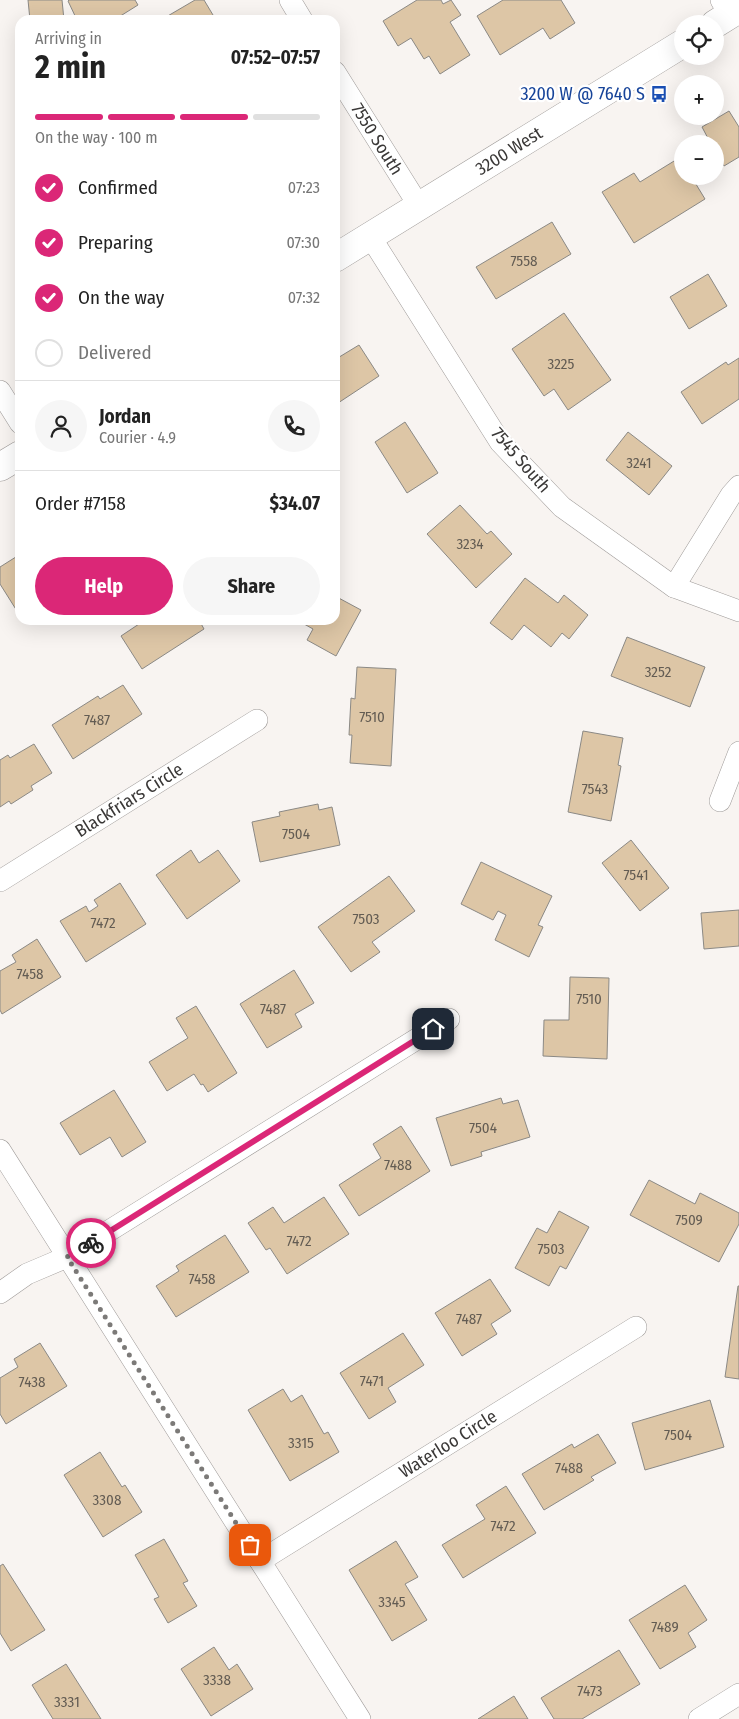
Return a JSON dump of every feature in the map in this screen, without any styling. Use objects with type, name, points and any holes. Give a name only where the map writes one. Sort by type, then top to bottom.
[{"type":"street","points":[[290,0],[299,15]]},
{"type":"street","name":"3200 West","points":[[340,255],[674,49]]},
{"type":"street","name":"7550 South","points":[[340,80],[419,206]]},
{"type":"street","name":"7545 South","points":[[370,236],[500,442],[562,506],[674,587],[739,611]]},
{"type":"street","points":[[0,391],[15,415]]},
{"type":"street","points":[[0,467],[15,457]]},
{"type":"street","points":[[674,587],[707,532],[739,486]]},
{"type":"street","name":"Blackfriars Circle","points":[[0,881],[257,720]]},
{"type":"street","points":[[720,801],[739,752]]},
{"type":"street","points":[[0,1293],[27,1274],[67,1257],[449,1019]]},
{"type":"street","points":[[0,1150],[360,1719]]},
{"type":"street","name":"Waterloo Circle","points":[[260,1561],[636,1327]]},
{"type":"street","points":[[699,1719],[739,1694]]},
{"type":"building","points":[[28,0],[62,0],[64,15],[30,15]]},
{"type":"building","points":[[135,0],[138,5],[122,15],[75,15],[68,1]]},
{"type":"building","points":[[195,0],[204,0],[213,15],[169,15]]},
{"type":"building","points":[[417,0],[441,0],[443,4],[451,0],[461,15],[450,22],[470,55],[440,74],[429,56],[424,59],[411,38],[398,46],[383,21]]},
{"type":"building","points":[[503,0],[561,0],[575,23],[550,39],[543,28],[500,55],[477,16]]},
{"type":"building","points":[[729,111],[739,127],[739,157],[724,166],[724,135],[706,135],[702,127],[705,125],[724,125],[724,114]]},
{"type":"building","points":[[674,161],[674,185],[696,185],[705,199],[634,243],[602,192],[634,173],[640,182]]},
{"type":"building","points":[[552,222],[571,254],[496,299],[476,267]]},
{"type":"building","points":[[708,274],[727,306],[689,329],[670,297]]},
{"type":"building","points":[[564,313],[611,380],[568,410],[554,389],[544,396],[512,349]]},
{"type":"building","points":[[359,345],[379,376],[340,402],[340,357]]},
{"type":"building","points":[[739,358],[739,399],[702,424],[681,392],[726,362],[728,365]]},
{"type":"building","points":[[405,422],[438,473],[407,493],[375,442]]},
{"type":"building","points":[[628,432],[672,466],[649,495],[606,460]]},
{"type":"building","points":[[460,505],[487,534],[491,531],[512,554],[476,588],[427,534]]},
{"type":"building","points":[[15,558],[15,608],[0,584],[0,567]]},
{"type":"building","points":[[525,578],[558,603],[564,595],[588,615],[569,639],[562,633],[551,647],[524,625],[512,640],[490,623]]},
{"type":"building","points":[[340,599],[361,610],[336,656],[307,640],[313,629],[306,625],[340,625]]},
{"type":"building","points":[[138,625],[202,625],[204,629],[142,669],[121,636]]},
{"type":"building","points":[[627,637],[705,667],[690,707],[611,676]]},
{"type":"building","points":[[357,667],[396,669],[391,766],[350,763],[352,735],[349,735],[351,698],[355,699]]},
{"type":"building","points":[[123,685],[142,714],[73,759],[52,725],[98,696],[100,699]]},
{"type":"building","points":[[583,731],[623,738],[618,765],[621,766],[611,821],[568,812]]},
{"type":"building","points":[[34,744],[52,773],[31,786],[33,790],[11,804],[9,801],[0,807],[0,760],[8,755],[10,758]]},
{"type":"building","points":[[318,804],[319,810],[332,807],[340,845],[260,862],[252,822],[280,816],[279,812]]},
{"type":"building","points":[[631,840],[669,888],[640,911],[602,863]]},
{"type":"building","points":[[191,850],[199,863],[218,850],[240,881],[187,919],[156,875]]},
{"type":"building","points":[[481,862],[552,896],[538,925],[543,927],[529,957],[495,940],[506,915],[498,911],[493,920],[461,904]]},
{"type":"building","points":[[389,876],[415,911],[372,942],[380,952],[351,972],[318,927]]},
{"type":"building","points":[[120,883],[146,924],[86,962],[60,921],[86,906],[89,912],[98,906],[94,900]]},
{"type":"building","points":[[739,910],[739,946],[704,949],[701,913]]},
{"type":"building","points":[[37,939],[61,977],[2,1014],[0,1010],[0,971],[16,962],[12,955]]},
{"type":"building","points":[[294,970],[314,1003],[295,1014],[302,1027],[267,1048],[240,1004]]},
{"type":"building","points":[[570,977],[609,978],[607,1059],[543,1056],[544,1020],[569,1020]]},
{"type":"building","points":[[196,1006],[237,1073],[208,1092],[194,1074],[167,1091],[149,1062],[188,1038],[176,1018]]},
{"type":"building","points":[[114,1090],[146,1142],[122,1157],[110,1137],[80,1155],[60,1123]]},
{"type":"building","points":[[501,1098],[503,1104],[518,1100],[530,1137],[481,1152],[482,1156],[451,1166],[436,1118]]},
{"type":"building","points":[[401,1126],[430,1171],[359,1216],[339,1185],[381,1158],[373,1144]]},
{"type":"building","points":[[649,1180],[695,1204],[700,1193],[739,1213],[739,1224],[719,1262],[630,1215]]},
{"type":"building","points":[[324,1197],[349,1234],[287,1274],[270,1248],[266,1250],[248,1223],[273,1207],[284,1223]]},
{"type":"building","points":[[559,1211],[589,1227],[566,1269],[560,1266],[549,1286],[515,1268],[537,1228],[547,1233]]},
{"type":"building","points":[[225,1235],[249,1272],[176,1317],[156,1286],[179,1271],[176,1266]]},
{"type":"building","points":[[490,1279],[511,1311],[491,1324],[497,1334],[462,1356],[435,1313]]},
{"type":"building","points":[[739,1286],[739,1379],[725,1377]]},
{"type":"building","points":[[403,1333],[424,1365],[388,1388],[396,1402],[369,1419],[340,1373]]},
{"type":"building","points":[[40,1343],[67,1386],[6,1424],[0,1414],[0,1378],[18,1367],[14,1359]]},
{"type":"building","points":[[283,1389],[291,1402],[302,1395],[324,1434],[328,1432],[339,1452],[290,1481],[248,1410]]},
{"type":"building","points":[[710,1400],[724,1447],[645,1470],[632,1423]]},
{"type":"building","points":[[598,1434],[616,1463],[591,1477],[594,1480],[544,1510],[522,1474],[572,1444],[574,1448]]},
{"type":"building","points":[[100,1452],[122,1487],[125,1485],[142,1512],[103,1537],[64,1475]]},
{"type":"building","points":[[506,1486],[536,1533],[463,1578],[442,1545],[485,1519],[476,1505]]},
{"type":"building","points":[[164,1539],[188,1581],[183,1583],[197,1606],[168,1623],[154,1599],[159,1597],[135,1555]]},
{"type":"building","points":[[396,1541],[418,1577],[405,1584],[427,1620],[392,1641],[349,1570]]},
{"type":"building","points":[[3,1564],[45,1630],[11,1651],[0,1633],[0,1566]]},
{"type":"building","points":[[685,1585],[707,1620],[688,1633],[696,1647],[660,1669],[629,1620]]},
{"type":"building","points":[[214,1647],[229,1670],[237,1664],[253,1689],[211,1716],[181,1669]]},
{"type":"building","points":[[619,1650],[640,1684],[582,1719],[554,1719],[541,1698]]},
{"type":"building","points":[[66,1664],[101,1719],[53,1719],[32,1685]]},
{"type":"building","points":[[514,1696],[528,1719],[478,1719]]},
{"type":"way so far","points":[[91,1243],[67,1257],[250,1545]]},
{"type":"place","name":"3200 W @ 7640 S","points":[[659,94]]},
{"type":"route","points":[[91,1243],[433,1029]]}]
